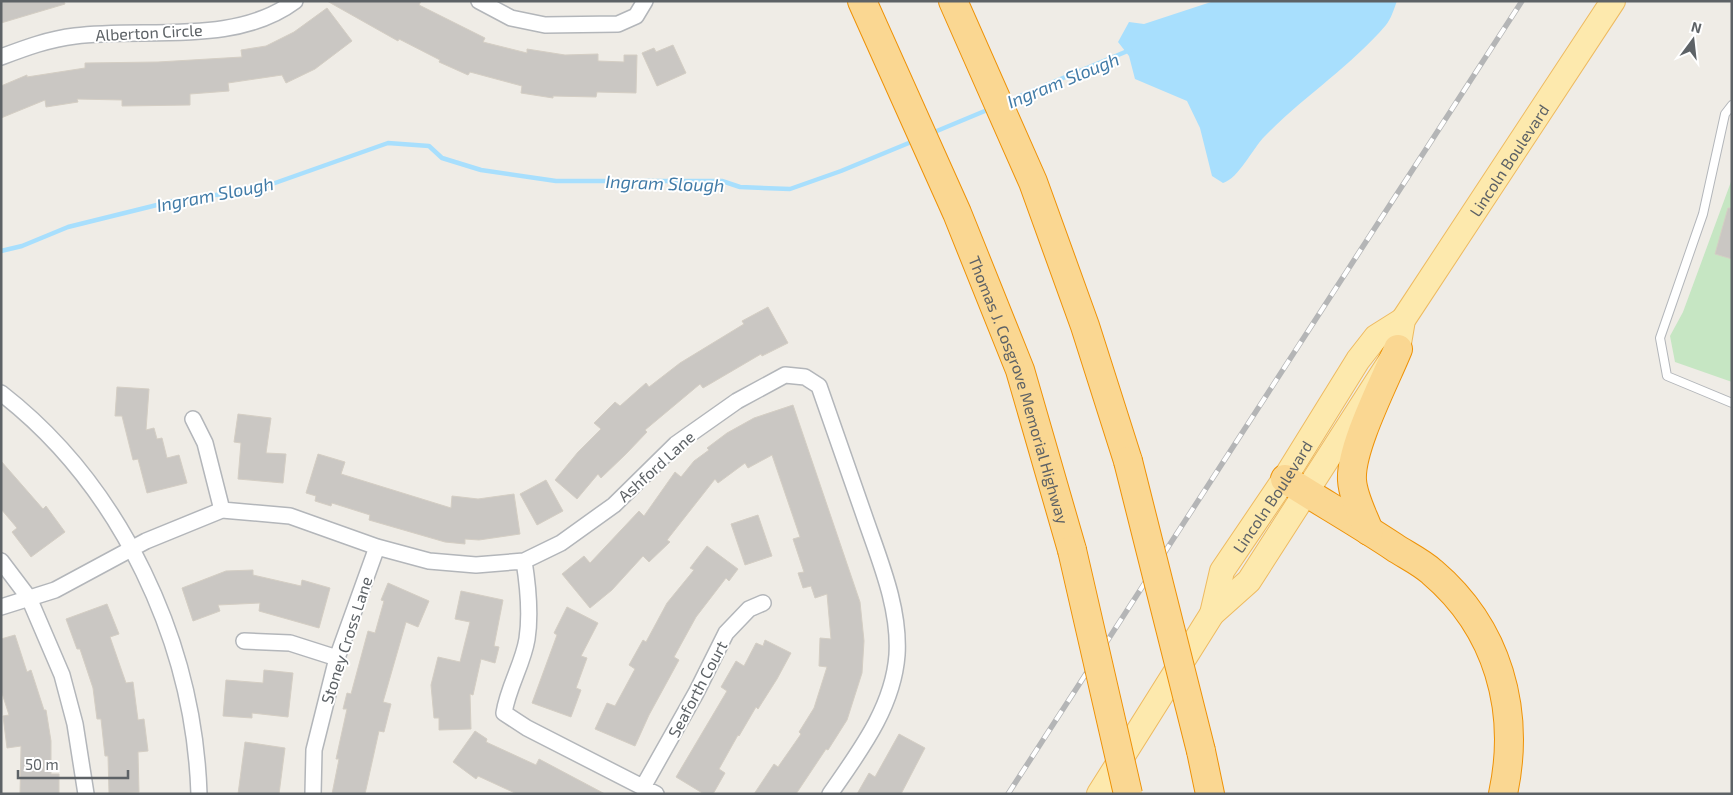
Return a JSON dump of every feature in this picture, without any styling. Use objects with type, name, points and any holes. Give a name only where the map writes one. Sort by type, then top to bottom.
[{"type":"highway","name":"Thomas J. Cosgrove Memorial Highway","points":[[862,1],[957,213],[1020,370],[1072,550],[1128,794]]},
{"type":"highway","points":[[954,3],[1033,182],[1086,326],[1128,461],[1201,751],[1210,794]]},
{"type":"highway","points":[[1369,531],[1352,482],[1352,468],[1360,441],[1398,349]]},
{"type":"highway","points":[[1295,486],[1431,571],[1468,608],[1492,651],[1507,703],[1510,762],[1503,794]]},
{"type":"main road","name":"Lincoln Boulevard","points":[[1295,486],[1398,349],[1404,320],[1613,1]]},
{"type":"main road","name":"Lincoln Boulevard","points":[[1099,794],[1212,614],[1249,581],[1358,360],[1376,337],[1404,320]]},
{"type":"street","name":"Alberton Circle","points":[[1,57],[35,44],[75,36],[186,32],[239,26],[282,10],[295,1]]},
{"type":"street","points":[[479,1],[511,18],[545,25],[618,24],[636,16],[644,1]]},
{"type":"street","name":"Ashford Lane","points":[[1,606],[55,590],[131,549],[179,526],[222,510],[290,516],[377,546],[429,560],[476,565],[524,561],[561,544],[614,505],[676,444],[737,401],[785,375],[804,377],[819,386],[877,552],[894,612],[896,655],[887,697],[870,736],[830,794]]},
{"type":"street","points":[[1,393],[36,424],[82,475],[131,549],[159,605],[181,669],[190,706],[199,794]]},
{"type":"street","points":[[193,419],[205,443],[222,510]]},
{"type":"street","name":"Stoney Cross Lane","points":[[313,794],[314,750],[337,658],[377,546]]},
{"type":"street","points":[[1,561],[29,598],[62,675],[75,724],[86,794]]},
{"type":"street","points":[[524,561],[529,599],[527,639],[507,694],[504,713],[527,728],[650,790]]},
{"type":"street","name":"Seaforth Court","points":[[650,790],[726,633],[749,609],[763,604]]},
{"type":"street","points":[[244,641],[290,643],[337,658]]},
{"type":"lane","points":[[1732,105],[1725,114],[1703,214],[1660,338],[1667,376],[1732,403]]},
{"type":"green space","points":[[1732,179],[1732,382],[1675,362],[1670,336],[1683,312]]},
{"type":"water","points":[[1214,1],[1397,1],[1388,23],[1372,40],[1265,136],[1245,163],[1229,180],[1223,183],[1212,176],[1200,128],[1187,101],[1135,79],[1129,56],[1118,42],[1129,22],[1144,24]]},
{"type":"building","points":[[1,1],[64,1],[65,4],[1,23]]},
{"type":"building","points":[[327,1],[421,1],[419,5],[485,38],[483,42],[527,53],[527,49],[565,55],[598,54],[598,61],[624,62],[624,55],[637,55],[636,93],[597,92],[596,97],[553,96],[553,98],[521,93],[522,86],[470,72],[468,75],[439,62],[440,60],[399,39],[398,41]]},
{"type":"building","points":[[327,8],[352,41],[315,69],[286,83],[282,75],[228,83],[229,91],[190,94],[190,105],[122,106],[122,100],[77,99],[78,102],[46,107],[45,100],[1,118],[1,86],[27,75],[27,77],[85,68],[85,63],[158,62],[242,57],[241,50],[266,46],[294,32]]},
{"type":"building","points":[[673,45],[686,73],[657,86],[642,53],[654,48],[656,52]]},
{"type":"building","points":[[1728,208],[1732,208],[1732,259],[1715,254]]},
{"type":"building","points":[[768,307],[788,343],[762,356],[761,354],[703,388],[700,384],[645,430],[647,432],[626,454],[601,478],[598,474],[577,499],[555,480],[578,452],[601,429],[594,423],[615,402],[620,406],[646,383],[649,387],[680,363],[744,324],[742,321]]},
{"type":"building","points":[[117,387],[149,389],[146,430],[154,428],[157,439],[162,438],[167,458],[179,455],[187,483],[147,493],[138,459],[133,460],[122,416],[115,416]]},
{"type":"building","points":[[793,405],[860,602],[864,641],[862,673],[847,720],[796,794],[754,794],[774,764],[778,767],[801,734],[799,732],[814,708],[827,667],[819,666],[820,638],[831,639],[827,594],[815,598],[811,586],[803,588],[798,573],[804,572],[793,539],[800,537],[772,455],[748,468],[745,463],[718,483],[715,479],[667,540],[670,542],[649,562],[643,556],[612,590],[590,608],[562,574],[584,556],[590,563],[639,511],[644,516],[675,472],[681,477],[694,461],[709,450],[707,448],[727,433],[754,418]]},
{"type":"building","points":[[238,414],[271,418],[266,453],[286,454],[283,483],[238,479],[241,443],[234,442]]},
{"type":"building","points":[[318,454],[345,462],[341,474],[451,508],[452,496],[478,499],[514,494],[520,534],[479,540],[465,539],[465,544],[445,542],[369,520],[370,515],[332,503],[331,506],[315,501],[316,496],[306,493]]},
{"type":"building","points":[[1,461],[43,509],[46,506],[65,532],[31,557],[12,532],[17,528],[1,509]]},
{"type":"building","points":[[546,480],[563,511],[537,525],[520,494]]},
{"type":"building","points":[[758,515],[772,556],[745,565],[731,524]]},
{"type":"building","points":[[707,546],[738,569],[729,581],[726,578],[696,617],[674,657],[679,660],[649,715],[635,746],[595,729],[607,703],[615,706],[635,669],[629,665],[643,640],[646,642],[667,603],[694,570],[690,568]]},
{"type":"building","points":[[253,570],[253,575],[301,586],[302,580],[330,588],[319,628],[259,611],[260,603],[218,605],[220,611],[193,621],[182,588],[226,571]]},
{"type":"building","points":[[388,583],[429,601],[418,627],[406,622],[383,702],[391,704],[384,732],[379,731],[365,794],[332,794],[339,759],[336,759],[347,709],[343,709],[347,693],[351,694],[368,631],[375,633],[384,601],[381,600]]},
{"type":"building","points":[[461,591],[503,600],[494,646],[499,647],[495,663],[481,659],[473,695],[470,694],[471,729],[439,730],[439,718],[434,718],[431,685],[438,657],[460,662],[470,622],[455,619]]},
{"type":"building","points":[[107,604],[119,634],[110,637],[126,683],[133,682],[138,720],[144,719],[148,751],[138,752],[139,792],[109,793],[108,756],[105,756],[101,719],[97,719],[93,688],[80,649],[77,649],[66,619]]},
{"type":"building","points":[[567,607],[598,623],[581,656],[587,658],[576,688],[581,690],[571,717],[532,703],[557,635],[554,633]]},
{"type":"building","points":[[15,635],[27,672],[31,670],[44,710],[46,710],[51,741],[51,774],[59,774],[59,794],[20,794],[21,746],[7,748],[3,716],[9,715],[1,690],[1,639]]},
{"type":"building","points":[[765,640],[791,653],[777,679],[758,709],[756,707],[719,769],[725,773],[713,794],[704,794],[676,777],[727,691],[721,687],[736,661],[744,666],[756,643],[763,646]]},
{"type":"building","points":[[264,670],[293,673],[288,717],[252,713],[252,718],[223,716],[226,680],[263,683]]},
{"type":"building","points":[[475,731],[487,739],[486,742],[536,765],[539,759],[605,794],[517,794],[478,776],[476,779],[453,762]]},
{"type":"building","points":[[899,734],[925,748],[901,794],[857,794],[869,773],[875,777]]},
{"type":"building","points":[[245,742],[285,748],[279,794],[238,794]]},
{"type":"waterway","name":"Ingram Slough","points":[[1008,101],[1130,50]]},
{"type":"waterway","name":"Ingram Slough","points":[[932,133],[992,108]]},
{"type":"waterway","name":"Ingram Slough","points":[[1,251],[22,246],[68,227],[173,201],[258,189],[388,143],[429,146],[442,158],[481,170],[556,181],[722,181],[740,187],[790,189],[841,171],[916,140]]},
{"type":"railway","points":[[1008,794],[1522,1]]}]
